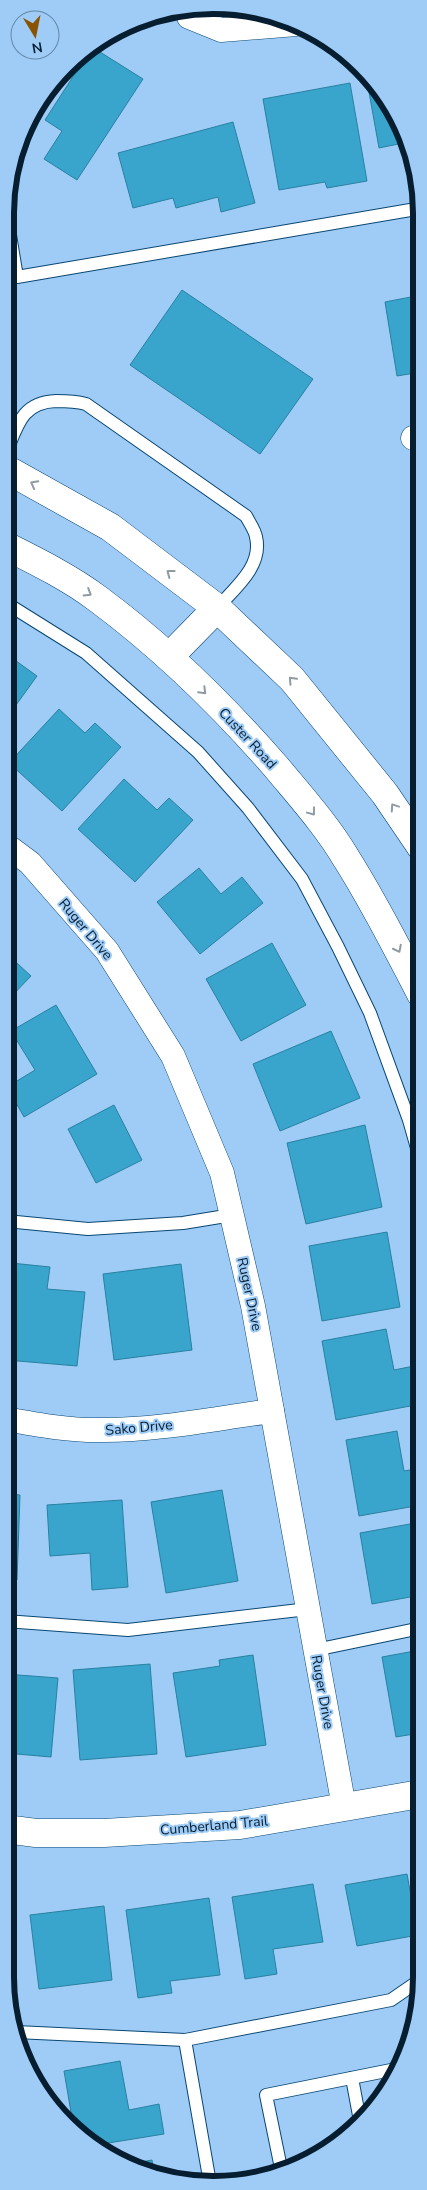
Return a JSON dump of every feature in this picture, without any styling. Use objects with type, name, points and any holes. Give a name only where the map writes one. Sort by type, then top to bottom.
[{"type":"main road","points":[[14,473],[110,527],[217,608],[292,679],[385,794],[413,835]]},
{"type":"main road","name":"Custer Road","points":[[14,550],[47,567],[97,598],[169,657],[252,740],[302,798],[346,856],[413,979]]},
{"type":"main road","points":[[169,657],[217,608]]},
{"type":"main road","name":"Cumberland Trail","points":[[14,1830],[36,1833],[104,1832],[240,1825],[344,1807],[413,1802]]},
{"type":"street","points":[[188,15],[189,18],[221,30],[281,25]]},
{"type":"street","name":"Ruger Drive","points":[[14,851],[30,862],[108,951],[173,1056],[222,1173],[253,1306],[344,1807]]},
{"type":"street","name":"Sako Drive","points":[[14,1420],[52,1427],[104,1430],[157,1427],[272,1411]]},
{"type":"lane","points":[[14,278],[413,210]]},
{"type":"lane","points":[[14,434],[25,413],[32,406],[48,401],[73,400],[86,404],[246,516],[256,535],[258,552],[251,570],[217,608]]},
{"type":"lane","points":[[14,608],[86,653],[198,752],[248,808],[302,879],[370,1013],[413,1134]]},
{"type":"lane","points":[[14,1223],[88,1229],[183,1223],[232,1215]]},
{"type":"lane","points":[[14,1622],[128,1630],[308,1609]]},
{"type":"lane","points":[[315,1650],[413,1629]]},
{"type":"lane","points":[[22,2032],[184,2040],[391,2000],[413,1985]]},
{"type":"lane","points":[[184,2040],[209,2176]]},
{"type":"lane","points":[[280,2165],[266,2095],[390,2070]]},
{"type":"lane","points":[[352,2078],[359,2114]]},
{"type":"building","points":[[98,51],[143,79],[77,180],[44,159],[62,131],[45,120],[81,64]]},
{"type":"building","points":[[350,83],[367,181],[327,188],[325,182],[279,190],[263,99]]},
{"type":"building","points":[[368,87],[393,125],[401,144],[379,148]]},
{"type":"building","points":[[233,122],[255,203],[221,212],[218,197],[176,208],[173,198],[133,208],[118,153]]},
{"type":"building","points":[[182,290],[313,379],[260,454],[130,365]]},
{"type":"building","points":[[413,297],[413,373],[397,376],[385,302]]},
{"type":"building","points":[[14,659],[37,676],[14,708]]},
{"type":"building","points":[[59,709],[85,733],[95,723],[121,747],[62,811],[14,768],[14,758]]},
{"type":"building","points":[[124,779],[157,810],[169,798],[193,820],[135,882],[78,829]]},
{"type":"building","points":[[199,868],[221,894],[242,877],[263,903],[200,954],[157,902]]},
{"type":"building","points":[[272,943],[306,1005],[241,1041],[206,979]]},
{"type":"building","points":[[14,960],[31,976],[14,994]]},
{"type":"building","points":[[56,1005],[97,1074],[24,1117],[14,1099],[14,1083],[35,1070],[14,1036],[14,1029]]},
{"type":"building","points":[[331,1031],[360,1098],[280,1131],[253,1064]]},
{"type":"building","points":[[114,1105],[142,1160],[96,1183],[68,1129]]},
{"type":"building","points":[[365,1125],[382,1207],[306,1224],[287,1143]]},
{"type":"building","points":[[387,1232],[400,1307],[322,1321],[309,1246]]},
{"type":"building","points":[[14,1263],[50,1267],[47,1289],[85,1292],[77,1366],[14,1361]]},
{"type":"building","points":[[181,1264],[192,1350],[114,1360],[103,1274]]},
{"type":"building","points":[[386,1329],[394,1370],[413,1366],[413,1406],[336,1420],[322,1341]]},
{"type":"building","points":[[397,1431],[404,1471],[413,1469],[413,1506],[359,1516],[346,1440]]},
{"type":"building","points":[[222,1490],[238,1581],[166,1593],[151,1502]]},
{"type":"building","points":[[14,1495],[20,1495],[17,1580],[14,1580]]},
{"type":"building","points":[[122,1500],[128,1587],[92,1590],[90,1553],[50,1556],[47,1505]]},
{"type":"building","points":[[413,1523],[413,1596],[372,1604],[360,1533]]},
{"type":"building","points":[[413,1651],[413,1734],[396,1737],[382,1657]]},
{"type":"building","points":[[253,1655],[266,1745],[186,1757],[173,1673],[220,1666],[219,1660]]},
{"type":"building","points":[[150,1664],[157,1754],[80,1760],[73,1670]]},
{"type":"building","points":[[14,1675],[58,1678],[51,1757],[14,1754]]},
{"type":"building","points":[[407,1874],[413,1907],[413,1936],[357,1946],[345,1885]]},
{"type":"building","points":[[313,1884],[323,1942],[273,1949],[277,1974],[245,1979],[232,1897]]},
{"type":"building","points":[[209,1898],[220,1975],[170,1981],[172,1993],[138,1998],[126,1910]]},
{"type":"building","points":[[104,1906],[112,1980],[39,1989],[30,1915]]},
{"type":"building","points":[[120,2061],[129,2110],[159,2104],[164,2134],[103,2143],[72,2118],[64,2071]]},
{"type":"building","points":[[152,2160],[153,2167],[149,2166],[140,2162]]}]
